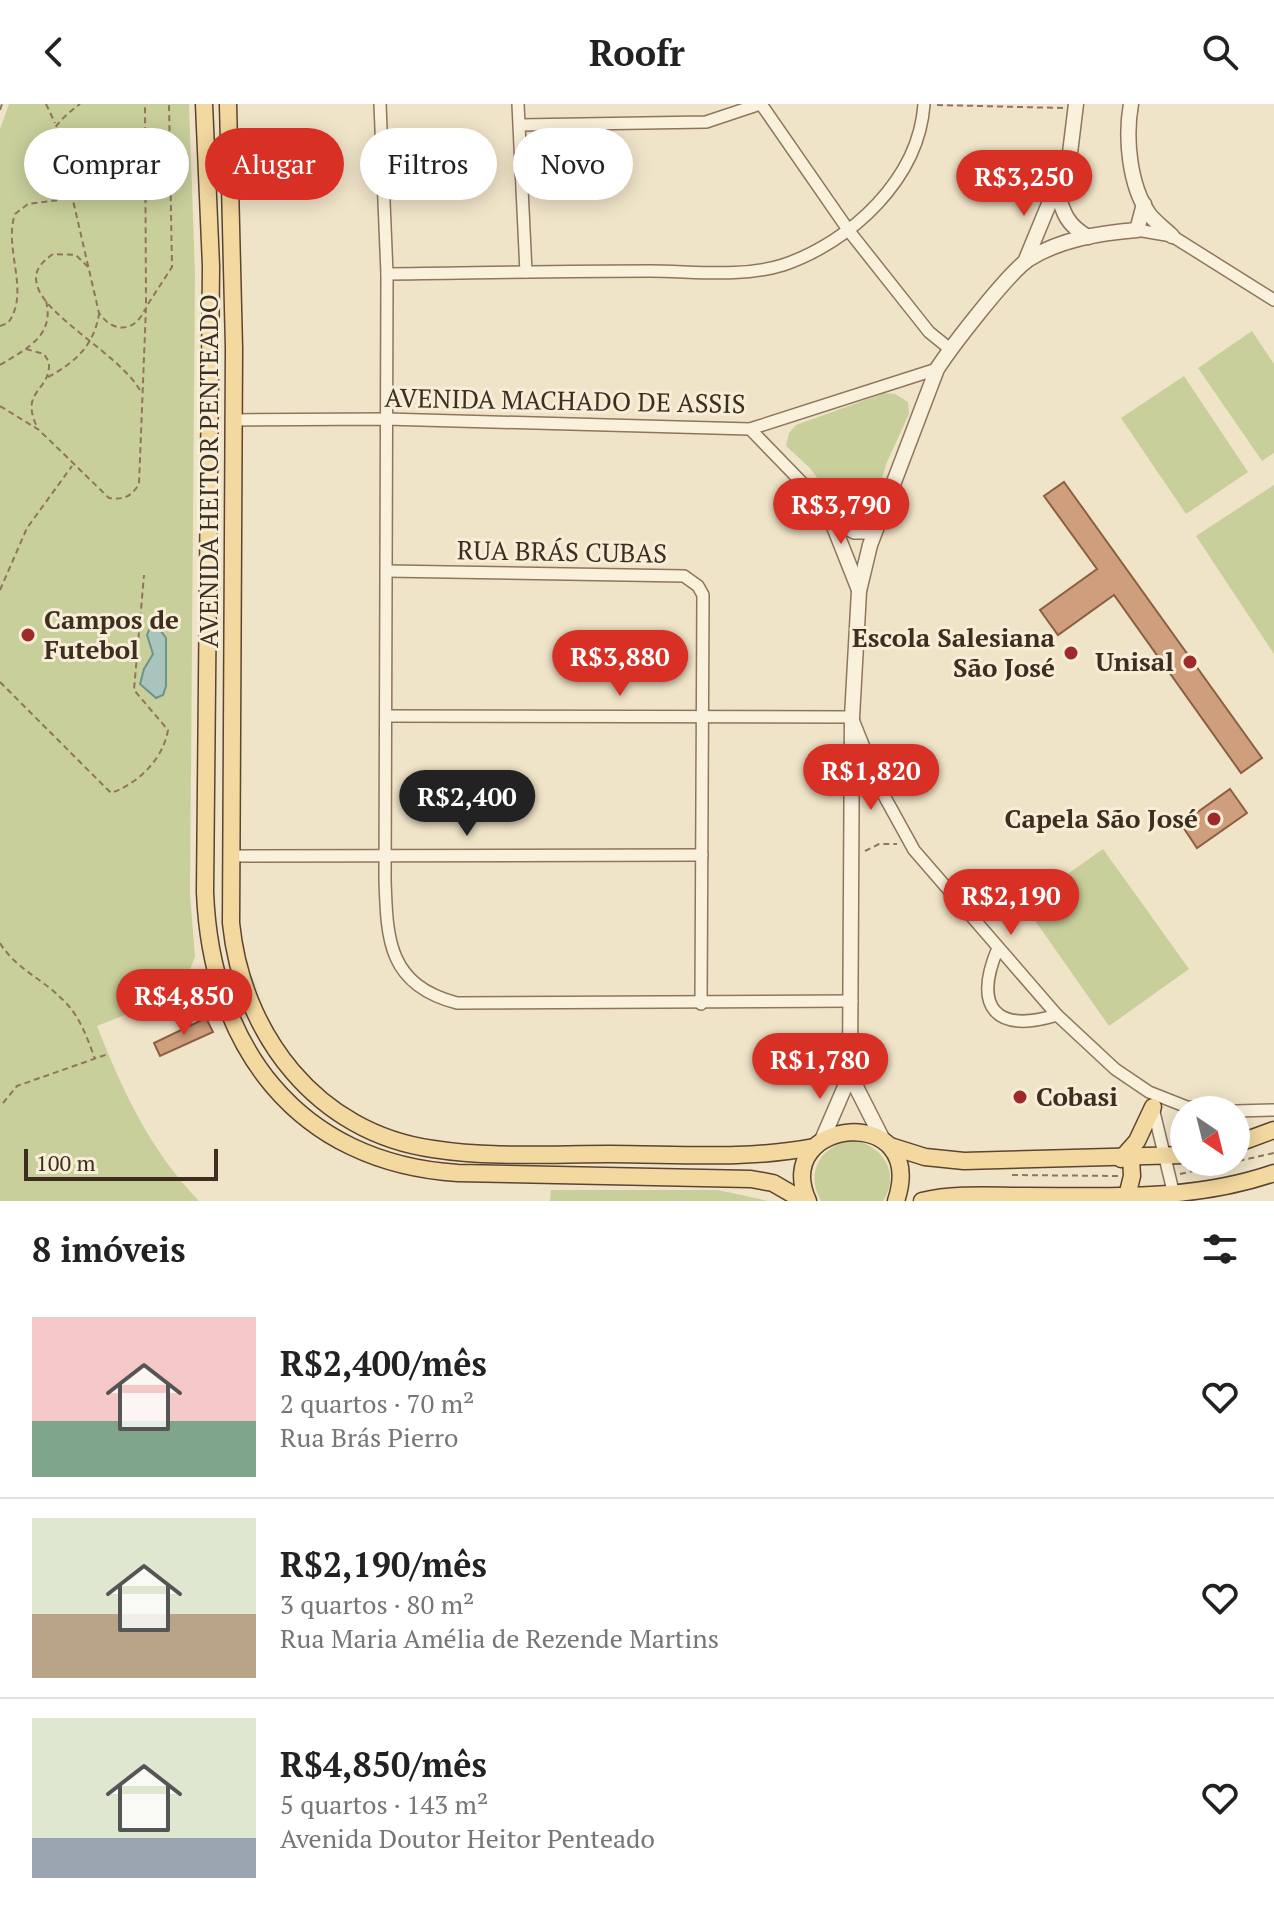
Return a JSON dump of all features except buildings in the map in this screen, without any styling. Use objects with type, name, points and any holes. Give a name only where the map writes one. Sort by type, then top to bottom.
[{"type":"main road","name":"AVENIDA HEITOR PENTEADO","points":[[204,104],[211,266],[205,892],[210,957],[235,1029],[255,1062],[301,1113],[346,1146],[371,1158],[417,1171],[751,1179],[773,1183],[806,1201]]},
{"type":"main road","name":"AVENIDA HEITOR PENTEADO","points":[[228,104],[234,262],[232,856],[235,957],[254,1012],[301,1081],[344,1117],[372,1132],[433,1149],[753,1156],[818,1144],[843,1131],[857,1130],[925,1157],[964,1161],[1170,1157]]},
{"type":"main road","points":[[1127,1196],[1132,1176],[1126,1159],[1137,1141],[1151,1099]]},
{"type":"main road","points":[[1250,1139],[1274,1130]]},
{"type":"main road","points":[[886,1143],[900,1169],[901,1186],[896,1201]]},
{"type":"main road","points":[[806,1201],[803,1178],[818,1144]]},
{"type":"main road","points":[[922,1201],[961,1196],[1174,1195],[1210,1192],[1274,1173]]},
{"type":"street","points":[[380,104],[387,274],[385,856],[386,935],[391,952],[411,980],[442,999],[457,1003],[852,1001]]},
{"type":"street","points":[[518,104],[526,272]]},
{"type":"street","points":[[520,125],[706,122],[760,104],[849,231],[929,332],[950,349]]},
{"type":"street","points":[[387,274],[751,270],[793,261],[849,231],[875,207],[898,178],[923,120],[924,104]]},
{"type":"street","points":[[1131,104],[1128,139],[1144,204],[1150,215],[1172,236],[1274,300]]},
{"type":"street","points":[[818,1144],[850,1075],[852,717],[859,591],[874,533],[937,369],[950,349],[1025,262],[1057,191],[1070,153],[1076,106]]},
{"type":"street","points":[[1057,191],[1072,228],[1088,237]]},
{"type":"street","points":[[1137,230],[1144,204]]},
{"type":"street","points":[[1025,262],[1088,237],[1137,230],[1172,236]]},
{"type":"street","name":"AVENIDA MACHADO DE ASSIS","points":[[232,420],[386,419],[750,429],[937,369]]},
{"type":"street","points":[[750,429],[854,533],[874,533]]},
{"type":"street","points":[[827,509],[859,591]]},
{"type":"street","name":"RUA BRÁS CUBAS","points":[[387,571],[684,576],[698,586],[703,595],[701,1004]]},
{"type":"street","points":[[387,716],[852,717]]},
{"type":"street","points":[[852,717],[882,792],[910,844],[1057,1015],[1151,1099],[1170,1103]]},
{"type":"street","points":[[232,856],[702,855]]},
{"type":"street","points":[[998,948],[988,973],[987,997],[994,1012],[1010,1022],[1029,1024],[1057,1015]]},
{"type":"street","points":[[850,1075],[886,1143]]},
{"type":"street","points":[[1151,1099],[1174,1195]]},
{"type":"street","points":[[1250,1111],[1274,1110]]},
{"type":"path","points":[[0,110],[2,104]]},
{"type":"path","points":[[46,104],[55,124]]},
{"type":"path","points":[[53,128],[80,104]]},
{"type":"path","points":[[0,406],[39,430],[109,498],[120,500],[133,494],[139,484],[146,307],[145,104]]},
{"type":"path","points":[[73,200],[99,313],[107,324],[119,329],[131,327],[141,319],[172,267],[169,104]]},
{"type":"path","points":[[924,104],[1076,106]]},
{"type":"path","points":[[0,326],[8,323],[18,303],[12,237],[15,214],[28,204],[59,200]]},
{"type":"path","points":[[89,268],[76,255],[64,252],[53,254],[42,262],[36,273],[37,287],[46,299],[128,374],[143,395]]},
{"type":"path","points":[[0,365],[43,334],[49,320],[46,299]]},
{"type":"path","points":[[39,430],[30,404],[32,393],[47,378],[73,362],[91,341],[99,313]]},
{"type":"path","points":[[26,349],[44,354],[49,362],[47,378]]},
{"type":"path","points":[[0,590],[27,528],[73,465]]},
{"type":"path","points":[[0,682],[111,793],[126,788],[164,751],[168,730],[134,690],[144,575]]},
{"type":"path","points":[[852,858],[879,844],[910,844]]},
{"type":"path","points":[[0,943],[17,964],[69,1006],[82,1026],[95,1059]]},
{"type":"path","points":[[3,1103],[17,1086],[108,1054]]},
{"type":"path","points":[[1170,1178],[1274,1153]]},
{"type":"path","points":[[1010,1175],[1132,1176]]},
{"type":"green space","points":[[9,104],[189,104],[195,274],[190,895],[195,957],[190,969],[193,988],[97,1026],[139,1119],[166,1161],[199,1201],[0,1201],[0,129]]},
{"type":"green space","points":[[1252,331],[1274,364],[1274,453],[1262,461],[1198,368]]},
{"type":"green space","points":[[1184,376],[1248,472],[1186,514],[1121,418]]},
{"type":"green space","points":[[885,393],[895,394],[908,402],[909,414],[887,462],[867,524],[854,528],[810,468],[786,446],[789,433],[796,425]]},
{"type":"green space","points":[[1274,485],[1274,654],[1196,536]]},
{"type":"green space","points":[[1103,849],[1189,969],[1109,1026],[1024,905]]},
{"type":"green space","points":[[854,1140],[873,1148],[886,1163],[890,1181],[883,1201],[821,1201],[814,1179],[819,1161],[833,1147]]},
{"type":"green space","points":[[551,1190],[718,1190],[768,1201],[550,1201]]},
{"type":"water","points":[[153,620],[166,638],[166,686],[163,695],[156,698],[140,684],[153,654],[147,635]]},
{"type":"place","name":"Campos de Futebol","points":[[28,635]]},
{"type":"place","name":"Escola Salesiana São José","points":[[1071,653]]},
{"type":"place","name":"Unisal","points":[[1190,662]]},
{"type":"place","name":"Capela São José","points":[[1214,819]]},
{"type":"place","name":"Cobasi","points":[[1020,1097]]}]
